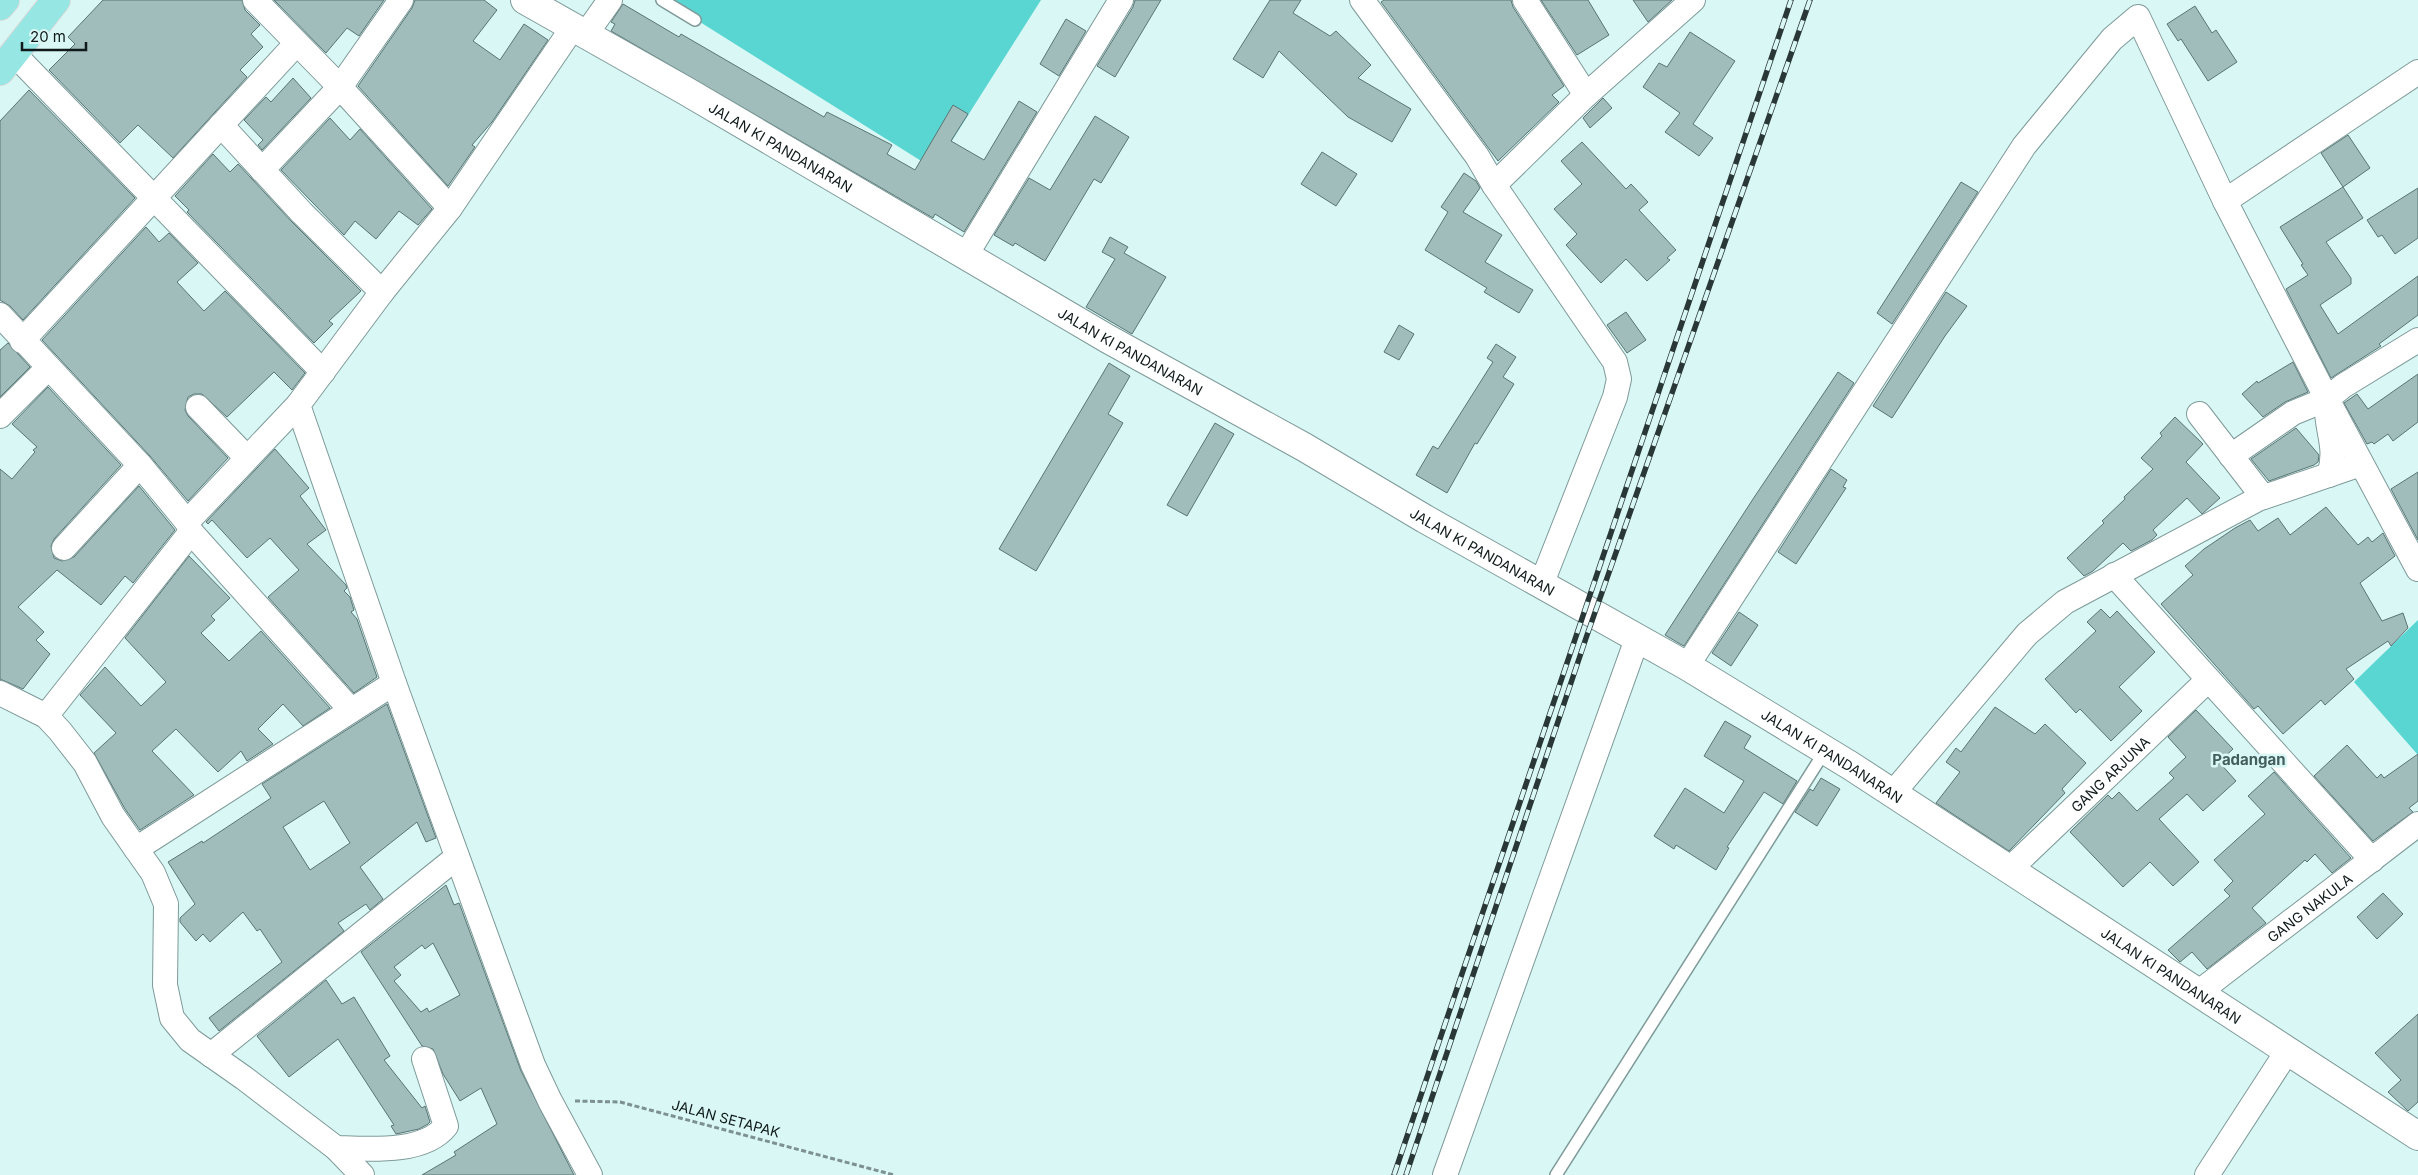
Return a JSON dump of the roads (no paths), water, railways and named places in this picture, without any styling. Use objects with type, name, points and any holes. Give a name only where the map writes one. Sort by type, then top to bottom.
[{"type":"highway","points":[[0,6],[5,0]]},
{"type":"highway","points":[[7,63],[56,0]]},
{"type":"main road","name":"JALAN KI PANDANARAN","points":[[525,0],[1108,339],[1304,447],[1541,585],[1687,666],[1893,793],[2418,1136]]},
{"type":"street","points":[[255,0],[340,87],[450,208]]},
{"type":"street","points":[[262,170],[340,87],[401,0]]},
{"type":"street","points":[[46,716],[189,527],[248,458],[298,405],[382,292],[450,208],[580,31],[610,0]]},
{"type":"street","points":[[966,255],[1121,0]]},
{"type":"street","points":[[1525,0],[1586,95]]},
{"type":"street","points":[[1494,185],[1586,95],[1693,0]]},
{"type":"street","points":[[1365,1],[1477,156],[1494,185],[1615,362],[1619,379],[1615,397],[1541,585]]},
{"type":"street","points":[[1687,666],[2024,146],[2112,38],[2138,17],[2225,201],[2326,399],[2418,569]]},
{"type":"street","points":[[22,341],[296,44]]},
{"type":"street","points":[[7,63],[154,197],[322,372]]},
{"type":"street","points":[[2225,201],[2418,72]]},
{"type":"street","points":[[221,125],[262,170],[382,292]]},
{"type":"street","points":[[0,315],[22,341],[140,466],[189,527],[350,709]]},
{"type":"street","points":[[2232,456],[2293,413],[2326,399],[2342,386],[2418,340]]},
{"type":"street","points":[[0,416],[48,368]]},
{"type":"street","points":[[2326,399],[2325,413],[2333,441],[2333,464],[2329,475]]},
{"type":"street","points":[[298,405],[394,683],[533,1065],[590,1175]]},
{"type":"street","points":[[198,406],[248,458]]},
{"type":"street","points":[[2199,414],[2263,497]]},
{"type":"street","points":[[1893,793],[2027,634],[2065,602],[2263,497],[2361,464]]},
{"type":"street","points":[[64,548],[140,466]]},
{"type":"street","points":[[2114,575],[2372,860]]},
{"type":"street","points":[[1445,1175],[1637,638]]},
{"type":"street","name":"GANG ARJUNA","points":[[2010,869],[2208,680]]},
{"type":"street","points":[[136,849],[350,709],[394,683]]},
{"type":"street","points":[[0,693],[46,716],[85,763],[113,816],[153,873],[166,904],[164,985],[172,1018],[190,1040],[336,1148],[362,1175]]},
{"type":"street","name":"GANG NAKULA","points":[[2199,992],[2418,824]]},
{"type":"street","points":[[211,1055],[457,857]]},
{"type":"street","points":[[2207,1175],[2288,1050]]},
{"type":"street","points":[[336,1148],[387,1150],[428,1140],[440,1134],[446,1126],[424,1059]]},
{"type":"lane","points":[[662,0],[695,20]]},
{"type":"lane","points":[[1556,1175],[1825,751]]},
{"type":"railway","points":[[1394,1175],[1791,0]]},
{"type":"railway","points":[[1406,1175],[1586,638],[1810,0]]},
{"type":"district","name":"Padangan","points":[[2249,759]]}]
